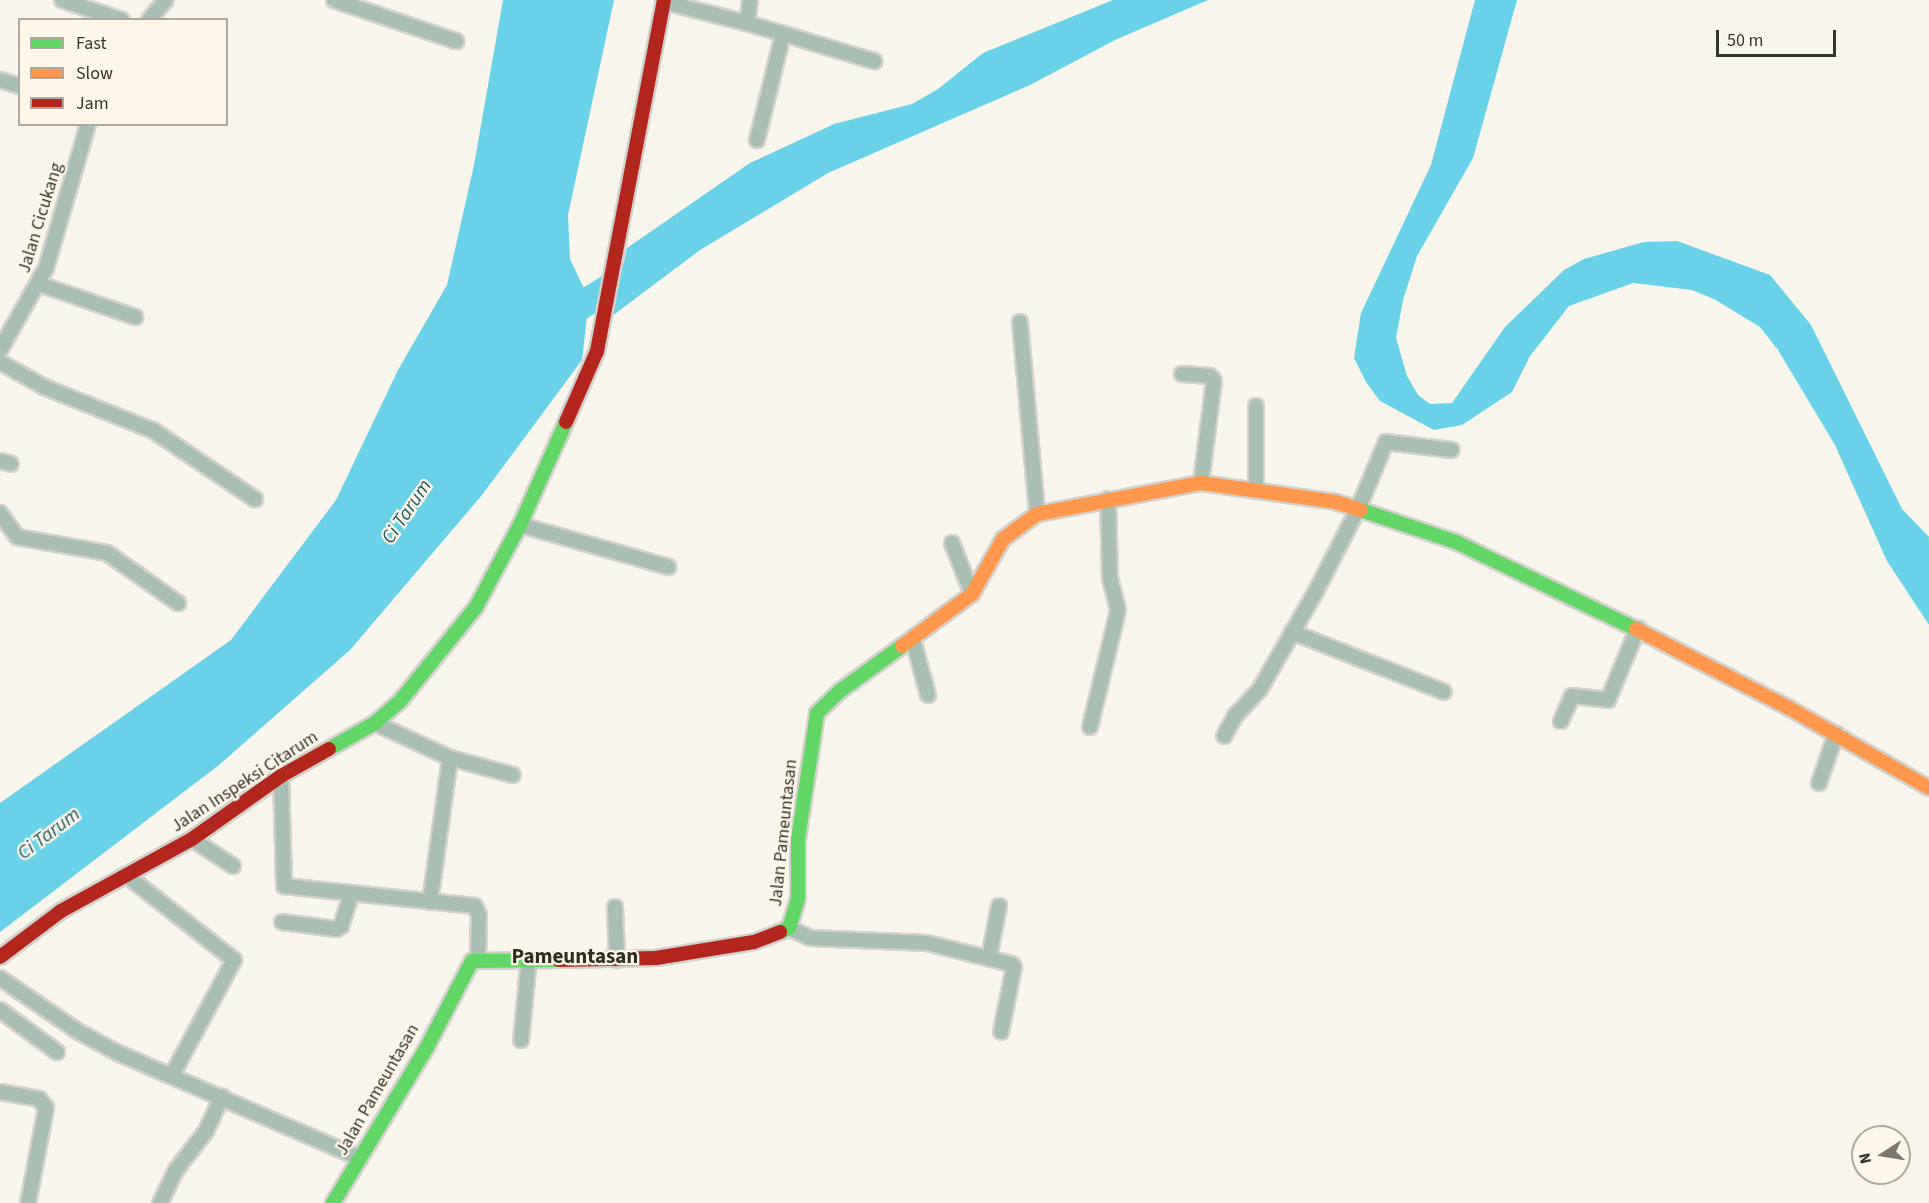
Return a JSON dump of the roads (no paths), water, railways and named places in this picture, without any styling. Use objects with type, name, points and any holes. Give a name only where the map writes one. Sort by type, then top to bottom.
[{"type":"street","points":[[63,0],[116,18]]},
{"type":"street","points":[[152,18],[166,0]]},
{"type":"street","points":[[334,0],[456,41]]},
{"type":"street","points":[[747,23],[750,0]]},
{"type":"street","points":[[664,1],[874,61]]},
{"type":"street","name":"Jalan Inspeksi Citarum","points":[[0,957],[61,911],[192,839],[281,776],[375,723],[401,700],[476,607],[520,525],[583,389],[599,341],[622,203],[664,1]]},
{"type":"street","points":[[757,140],[783,34]]},
{"type":"street","points":[[0,80],[18,86]]},
{"type":"street","name":"Jalan Cicukang","points":[[0,350],[39,284],[87,126]]},
{"type":"street","points":[[39,284],[135,317]]},
{"type":"street","points":[[1020,322],[1036,514],[1201,483],[1296,494],[1358,509],[1456,542],[1638,628],[1836,734],[1929,788]]},
{"type":"street","points":[[0,362],[44,387],[154,431],[255,499]]},
{"type":"street","points":[[1182,374],[1210,376],[1214,381],[1201,483]]},
{"type":"street","points":[[1257,406],[1257,489]]},
{"type":"street","points":[[1224,736],[1235,716],[1260,690],[1292,632],[1358,509],[1386,442],[1452,450]]},
{"type":"street","points":[[1090,727],[1118,610],[1110,579],[1108,499]]},
{"type":"street","points":[[0,513],[17,537],[106,553],[178,603]]},
{"type":"street","name":"Jalan Pameuntasan","points":[[336,1202],[427,1047],[459,980],[472,961],[478,958],[617,960],[656,958],[754,942],[789,928],[798,898],[800,829],[817,713],[840,691],[913,640],[972,594],[997,547],[1012,530],[1036,514]]},
{"type":"street","points":[[520,525],[668,567]]},
{"type":"street","points":[[952,543],[972,594]]},
{"type":"street","points":[[1561,721],[1573,696],[1608,700],[1638,628]]},
{"type":"street","points":[[1292,632],[1444,692]]},
{"type":"street","points":[[913,640],[928,694]]},
{"type":"street","points":[[375,723],[450,758],[513,776]]},
{"type":"street","points":[[1819,783],[1836,734]]},
{"type":"street","points":[[430,902],[450,758]]},
{"type":"street","points":[[281,776],[284,886],[475,906],[479,915],[478,958]]},
{"type":"street","points":[[192,839],[234,866]]},
{"type":"street","points":[[126,875],[234,960],[172,1075]]},
{"type":"street","points":[[282,922],[336,929],[341,926],[351,894]]},
{"type":"street","points":[[989,958],[999,906]]},
{"type":"street","points":[[615,907],[617,960]]},
{"type":"street","points":[[789,928],[810,938],[927,943],[989,958],[1014,967],[1001,1032]]},
{"type":"street","points":[[521,1040],[529,959]]},
{"type":"street","points":[[0,978],[80,1032],[360,1158]]},
{"type":"street","points":[[0,1010],[57,1052]]},
{"type":"street","points":[[0,1092],[39,1099],[46,1108],[28,1203]]},
{"type":"street","points":[[160,1203],[176,1170],[206,1131],[222,1097]]},
{"type":"water","name":"Ci Tarum","points":[[503,0],[614,0],[568,215],[570,259],[589,299],[582,360],[482,495],[350,650],[219,765],[0,932],[0,803],[231,640],[336,500],[398,370],[447,285],[474,165]]},
{"type":"water","points":[[1113,0],[1208,0],[1115,40],[1030,85],[828,173],[700,250],[612,316],[627,248],[750,163],[834,124],[912,104],[938,89],[983,53]]},
{"type":"water","points":[[1475,0],[1517,0],[1473,158],[1417,256],[1403,300],[1396,338],[1407,376],[1418,395],[1430,404],[1452,403],[1505,327],[1564,270],[1584,259],[1644,242],[1677,241],[1770,275],[1811,325],[1902,509],[1929,537],[1929,625],[1887,561],[1835,445],[1778,350],[1760,327],[1714,299],[1692,290],[1633,283],[1569,306],[1530,356],[1512,392],[1462,425],[1434,430],[1380,401],[1366,382],[1354,358],[1361,313],[1431,165]]},
{"type":"waterway","points":[[556,321],[632,274]]},
{"type":"district","name":"Pameuntasan","points":[[575,956]]}]
